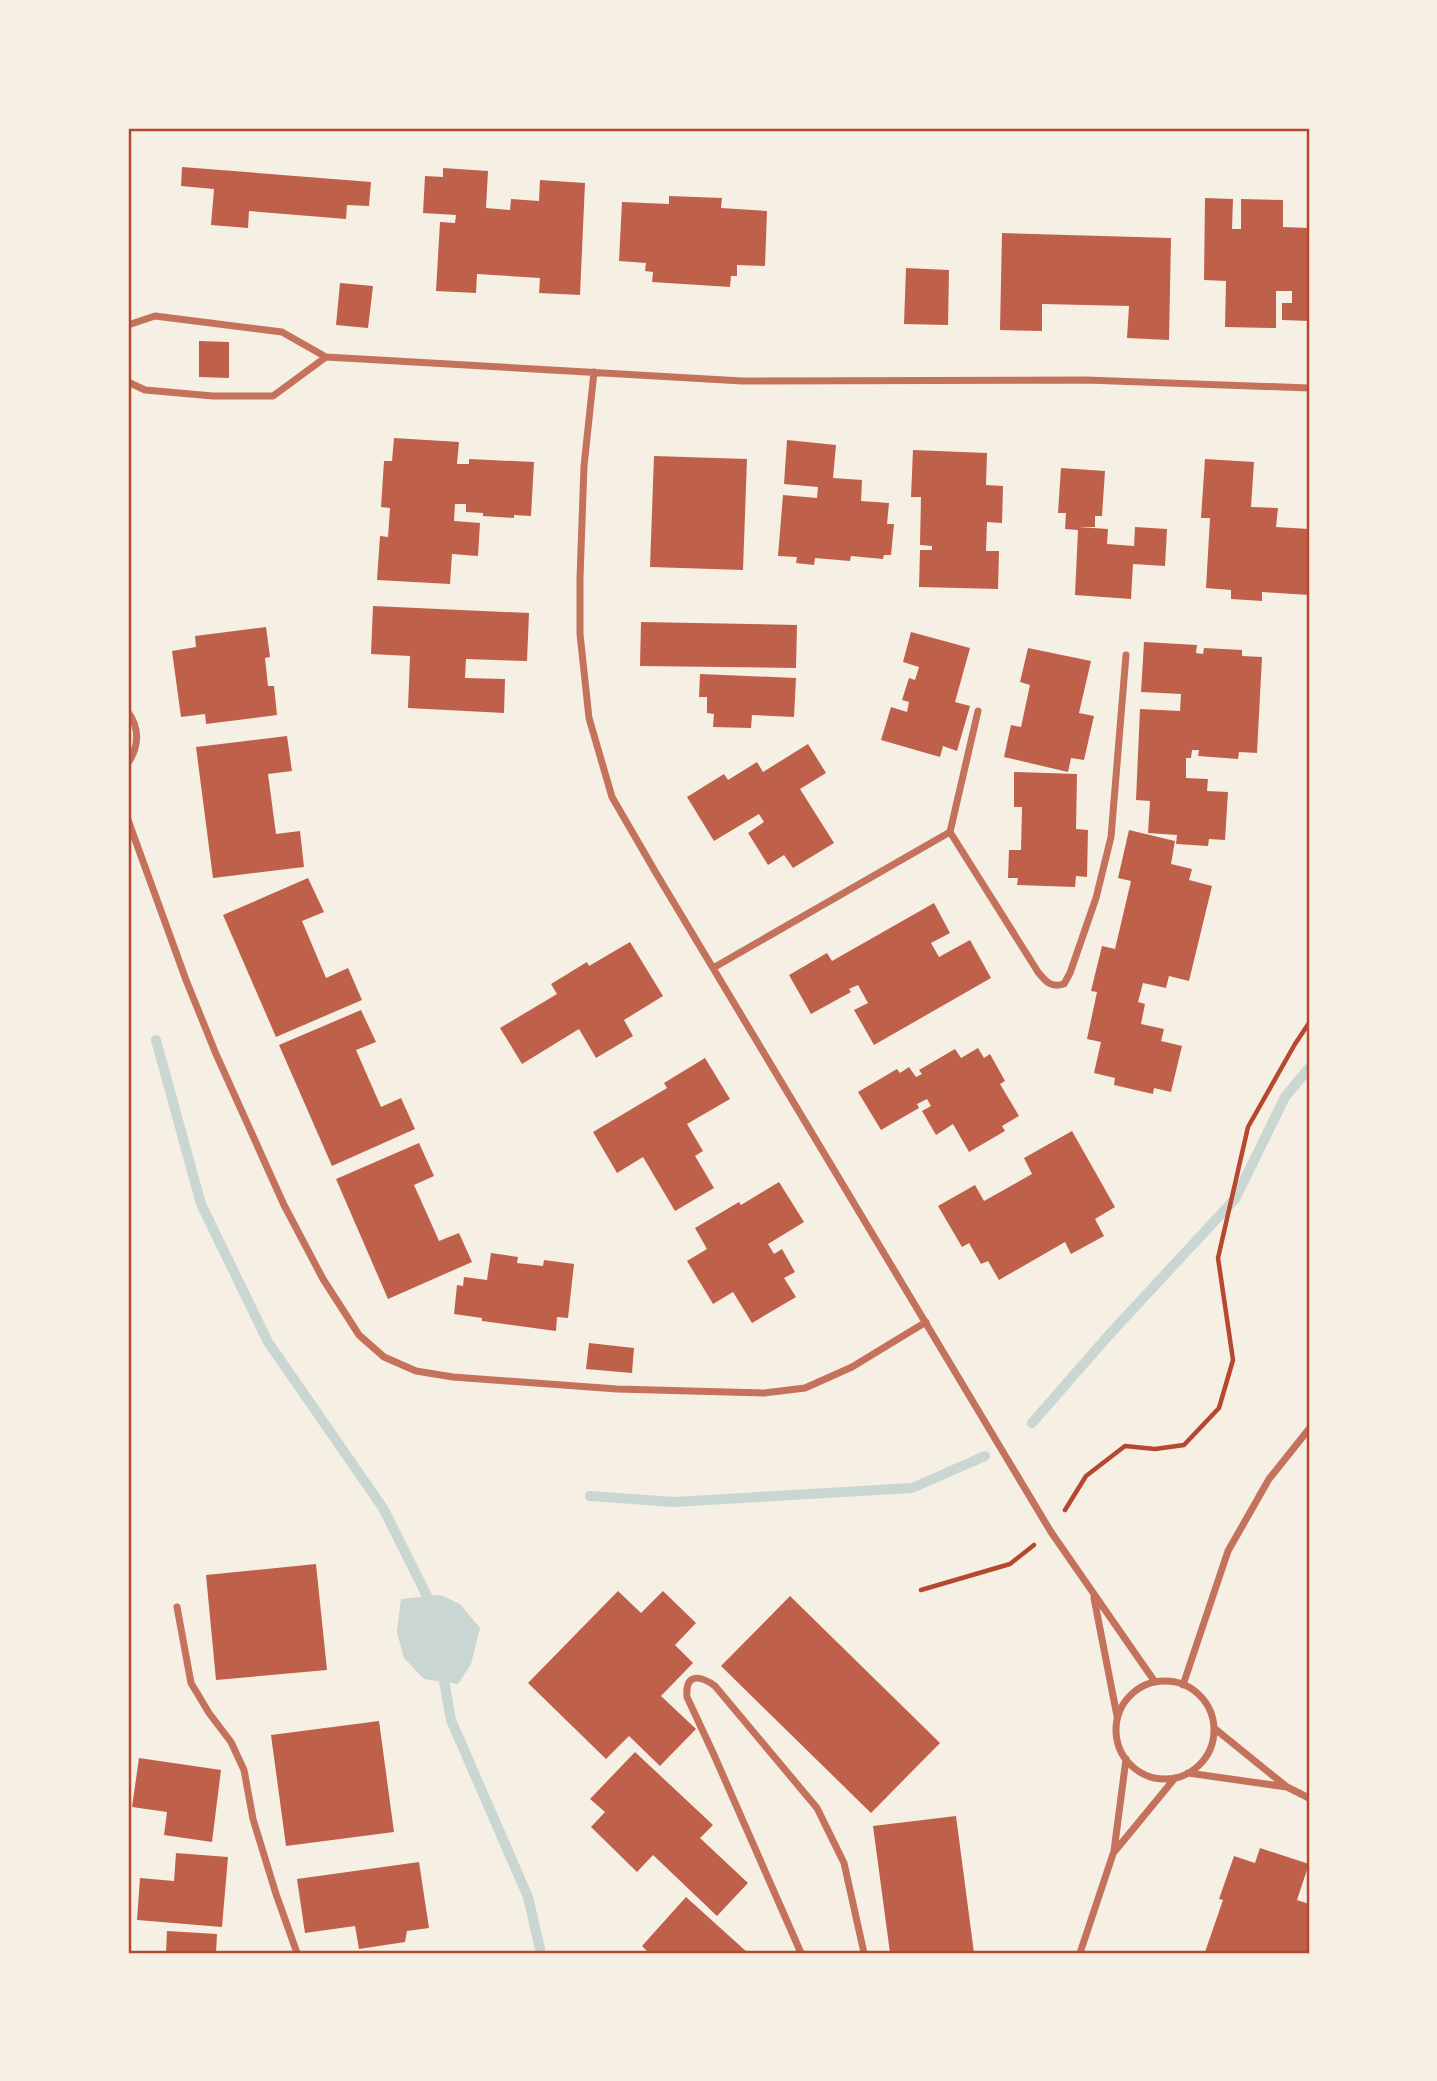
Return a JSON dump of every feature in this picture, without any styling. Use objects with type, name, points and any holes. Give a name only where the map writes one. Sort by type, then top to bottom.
[{"type":"street","points":[[128,325],[155,316],[282,332],[326,357],[742,381],[1086,380],[1309,388]]},
{"type":"street","points":[[128,382],[145,390],[213,396],[274,396],[326,357]]},
{"type":"street","points":[[594,372],[583,466],[580,634],[589,718],[612,797],[1051,1532],[1155,1682]]},
{"type":"street","points":[[978,711],[950,832],[1038,972],[1047,983],[1056,986],[1064,984],[1096,898],[1111,837],[1126,655]]},
{"type":"street","points":[[128,712],[137,732],[136,746],[128,763]]},
{"type":"street","points":[[128,820],[216,1054],[285,1205],[323,1279],[359,1335],[384,1357],[416,1371],[453,1377],[617,1389],[764,1393],[805,1388],[852,1367],[926,1322]]},
{"type":"street","points":[[713,968],[950,832]]},
{"type":"street","points":[[1183,1685],[1228,1551],[1269,1479],[1309,1429]]},
{"type":"street","points":[[1093,1594],[1118,1719]]},
{"type":"street","points":[[177,1607],[191,1683],[231,1742],[244,1770],[253,1819],[297,1953]]},
{"type":"street","points":[[801,1953],[687,1697],[686,1689],[692,1679],[705,1678],[715,1686],[817,1808],[844,1863],[864,1953]]},
{"type":"street","points":[[1155,1682],[1170,1682],[1195,1691],[1212,1714],[1213,1741],[1208,1755],[1199,1765],[1175,1779],[1148,1776],[1135,1769],[1119,1746],[1116,1733],[1123,1706],[1131,1695],[1155,1682]]},
{"type":"street","points":[[1214,1728],[1287,1787],[1309,1798]]},
{"type":"street","points":[[1080,1953],[1114,1851],[1126,1759]]},
{"type":"street","points":[[1188,1773],[1287,1787]]},
{"type":"street","points":[[1114,1851],[1175,1779]]},
{"type":"path","points":[[921,1590],[1010,1564],[1051,1532],[1086,1476],[1125,1447],[1184,1445],[1219,1408],[1233,1360],[1218,1258],[1248,1127],[1309,1023]]},
{"type":"shaded area","points":[[440,1595],[460,1604],[480,1628],[471,1664],[458,1684],[424,1679],[404,1658],[397,1632],[401,1599]]},
{"type":"building","points":[[182,167],[371,182],[369,206],[347,205],[346,219],[249,211],[248,228],[211,225],[214,189],[181,186]]},
{"type":"building","points":[[443,168],[488,171],[486,208],[510,210],[511,199],[539,201],[540,180],[585,183],[580,295],[539,293],[540,278],[477,274],[476,293],[436,291],[440,222],[455,223],[456,215],[423,213],[425,176],[443,177]]},
{"type":"building","points":[[669,196],[722,198],[721,208],[767,211],[765,266],[737,265],[737,276],[731,276],[730,287],[652,282],[653,272],[645,271],[646,263],[619,261],[622,202],[669,204]]},
{"type":"building","points":[[1205,198],[1233,199],[1232,229],[1241,229],[1241,199],[1283,200],[1283,227],[1309,228],[1309,321],[1282,320],[1282,303],[1292,303],[1292,291],[1276,291],[1276,328],[1225,327],[1226,281],[1204,280]]},
{"type":"building","points":[[1002,233],[1171,238],[1169,340],[1127,338],[1129,306],[1042,304],[1042,331],[1000,330]]},
{"type":"building","points":[[906,268],[949,270],[948,325],[904,324]]},
{"type":"building","points":[[340,283],[373,286],[368,328],[336,325]]},
{"type":"building","points":[[199,341],[229,342],[229,378],[199,377]]},
{"type":"building","points":[[394,438],[459,442],[457,464],[469,464],[469,459],[534,462],[531,516],[483,516],[483,513],[466,512],[466,504],[455,504],[454,521],[480,523],[478,556],[452,554],[450,584],[377,580],[380,536],[388,537],[390,508],[381,507],[384,461],[392,461]]},
{"type":"building","points":[[787,440],[836,445],[833,478],[862,480],[861,501],[889,503],[887,524],[894,524],[891,555],[884,555],[883,559],[851,556],[850,561],[815,558],[814,565],[796,563],[797,557],[778,556],[783,495],[817,498],[818,487],[784,484]]},
{"type":"building","points":[[913,450],[987,453],[986,485],[1003,486],[1002,523],[987,522],[986,551],[999,551],[998,589],[919,587],[920,550],[932,550],[932,546],[920,545],[921,497],[911,497]]},
{"type":"building","points":[[654,456],[747,459],[743,570],[650,567]]},
{"type":"building","points":[[1205,459],[1254,462],[1251,507],[1278,508],[1276,527],[1309,529],[1309,595],[1262,592],[1262,601],[1231,599],[1231,590],[1206,588],[1210,518],[1201,518]]},
{"type":"building","points":[[1061,468],[1105,471],[1102,516],[1095,516],[1095,527],[1078,527],[1108,529],[1107,544],[1134,546],[1135,527],[1167,529],[1165,566],[1133,564],[1131,599],[1075,595],[1078,530],[1065,529],[1066,513],[1058,513]]},
{"type":"building","points":[[373,606],[529,613],[527,661],[466,659],[465,678],[505,679],[504,713],[408,708],[410,656],[371,654]]},
{"type":"building","points":[[641,622],[797,625],[796,668],[640,666]]},
{"type":"building","points":[[266,627],[270,657],[265,658],[268,686],[274,686],[277,715],[206,724],[205,714],[181,717],[172,651],[196,647],[195,636]]},
{"type":"building","points":[[911,632],[970,648],[955,702],[970,706],[957,751],[943,746],[940,757],[881,740],[891,707],[907,712],[909,702],[902,700],[909,678],[915,680],[919,667],[903,662]]},
{"type":"building","points":[[1144,642],[1197,645],[1196,653],[1203,654],[1204,648],[1242,650],[1242,656],[1262,657],[1257,753],[1239,752],[1238,759],[1198,756],[1199,750],[1192,750],[1191,758],[1186,758],[1186,778],[1208,779],[1207,791],[1228,792],[1225,840],[1209,839],[1208,846],[1176,844],[1177,835],[1148,833],[1150,801],[1136,800],[1140,709],[1180,711],[1181,694],[1141,692]]},
{"type":"building","points":[[1028,648],[1091,661],[1079,713],[1094,716],[1084,760],[1071,758],[1068,772],[1004,757],[1011,725],[1021,727],[1030,685],[1020,682]]},
{"type":"building","points":[[700,674],[796,678],[794,717],[752,715],[751,728],[713,727],[714,714],[707,713],[707,697],[699,697]]},
{"type":"building","points":[[287,736],[292,771],[268,774],[276,834],[300,831],[304,867],[213,878],[196,747]]},
{"type":"building","points":[[808,744],[826,773],[800,789],[834,843],[793,868],[784,855],[768,865],[748,833],[764,822],[759,814],[714,841],[687,797],[724,774],[728,780],[757,762],[763,772]]},
{"type":"building","points":[[1014,772],[1077,774],[1076,829],[1088,830],[1087,877],[1076,876],[1075,887],[1017,885],[1018,878],[1008,878],[1009,850],[1021,850],[1022,807],[1014,807]]},
{"type":"building","points":[[1129,830],[1175,841],[1171,864],[1192,869],[1189,880],[1212,886],[1189,981],[1169,976],[1166,988],[1143,983],[1138,1002],[1145,1004],[1141,1024],[1164,1029],[1161,1041],[1182,1046],[1171,1092],[1154,1088],[1153,1094],[1114,1085],[1115,1078],[1094,1073],[1101,1042],[1087,1039],[1097,992],[1091,991],[1102,946],[1115,949],[1131,881],[1118,878]]},
{"type":"building","points":[[308,878],[324,912],[302,921],[326,978],[348,968],[362,1000],[276,1037],[223,915]]},
{"type":"building","points":[[934,903],[950,933],[931,943],[939,957],[970,940],[991,978],[874,1045],[854,1010],[868,1003],[858,985],[849,989],[851,992],[811,1014],[789,975],[827,953],[832,961]]},
{"type":"building","points":[[630,942],[663,996],[624,1020],[633,1036],[596,1058],[579,1029],[522,1064],[500,1028],[557,994],[551,984],[587,962],[589,966]]},
{"type":"building","points":[[361,1010],[376,1042],[356,1050],[381,1107],[401,1098],[415,1129],[332,1166],[279,1045]]},
{"type":"building","points":[[978,1048],[984,1058],[990,1054],[1005,1081],[1000,1084],[1019,1116],[1002,1126],[1005,1131],[969,1152],[953,1124],[936,1135],[922,1111],[931,1106],[927,1099],[917,1104],[919,1108],[881,1130],[858,1092],[897,1069],[900,1073],[909,1067],[916,1077],[922,1074],[919,1070],[955,1049],[961,1058]]},
{"type":"building","points":[[705,1058],[730,1099],[687,1124],[703,1151],[695,1156],[714,1188],[675,1211],[643,1157],[617,1173],[593,1132],[667,1088],[664,1083]]},
{"type":"building","points":[[1072,1131],[1115,1207],[1095,1219],[1104,1236],[1071,1254],[1065,1242],[999,1280],[988,1261],[981,1264],[969,1243],[962,1247],[938,1206],[975,1185],[984,1201],[1032,1174],[1024,1158]]},
{"type":"building","points":[[419,1143],[434,1176],[414,1185],[439,1241],[459,1233],[472,1262],[388,1299],[336,1179]]},
{"type":"building","points":[[779,1182],[804,1222],[768,1244],[774,1254],[782,1249],[795,1272],[784,1278],[796,1297],[752,1323],[733,1292],[713,1304],[687,1261],[707,1249],[695,1228]]},
{"type":"building","points":[[491,1253],[518,1257],[517,1263],[543,1266],[544,1260],[574,1264],[568,1318],[557,1317],[556,1331],[482,1321],[482,1318],[454,1314],[457,1285],[463,1286],[464,1277],[487,1280]]},
{"type":"building","points":[[589,1343],[634,1348],[632,1373],[586,1369]]},
{"type":"building","points":[[316,1564],[327,1670],[216,1680],[206,1575]]},
{"type":"building","points":[[618,1591],[641,1613],[663,1591],[696,1623],[675,1645],[693,1663],[661,1696],[696,1729],[660,1766],[629,1736],[606,1759],[528,1683]]},
{"type":"building","points":[[790,1596],[940,1743],[871,1813],[721,1666]]},
{"type":"building","points":[[379,1721],[394,1832],[286,1846],[271,1735]]},
{"type":"building","points":[[635,1752],[713,1825],[700,1838],[748,1883],[717,1916],[653,1855],[637,1872],[591,1827],[605,1812],[590,1799]]},
{"type":"building","points":[[139,1758],[221,1770],[212,1842],[164,1835],[167,1812],[132,1807]]},
{"type":"building","points":[[956,1816],[974,1953],[890,1953],[873,1826]]},
{"type":"building","points":[[1260,1848],[1309,1864],[1297,1900],[1309,1904],[1309,1953],[1205,1952],[1223,1900],[1219,1899],[1234,1856],[1255,1863]]},
{"type":"building","points":[[176,1853],[228,1857],[222,1927],[137,1920],[140,1878],[174,1881]]},
{"type":"building","points":[[419,1862],[429,1928],[407,1931],[405,1942],[359,1949],[355,1926],[305,1933],[297,1879]]},
{"type":"building","points":[[686,1897],[748,1953],[649,1953],[642,1946]]},
{"type":"building","points":[[167,1931],[217,1934],[216,1953],[166,1953]]},
{"type":"waterway","points":[[156,1040],[201,1204],[268,1342],[383,1508],[428,1598],[430,1610]]},
{"type":"waterway","points":[[1032,1423],[1108,1336],[1235,1199],[1285,1097],[1309,1068]]},
{"type":"waterway","points":[[590,1496],[674,1502],[912,1488],[985,1456]]},
{"type":"waterway","points":[[442,1670],[451,1720],[528,1897],[541,1953]]}]
